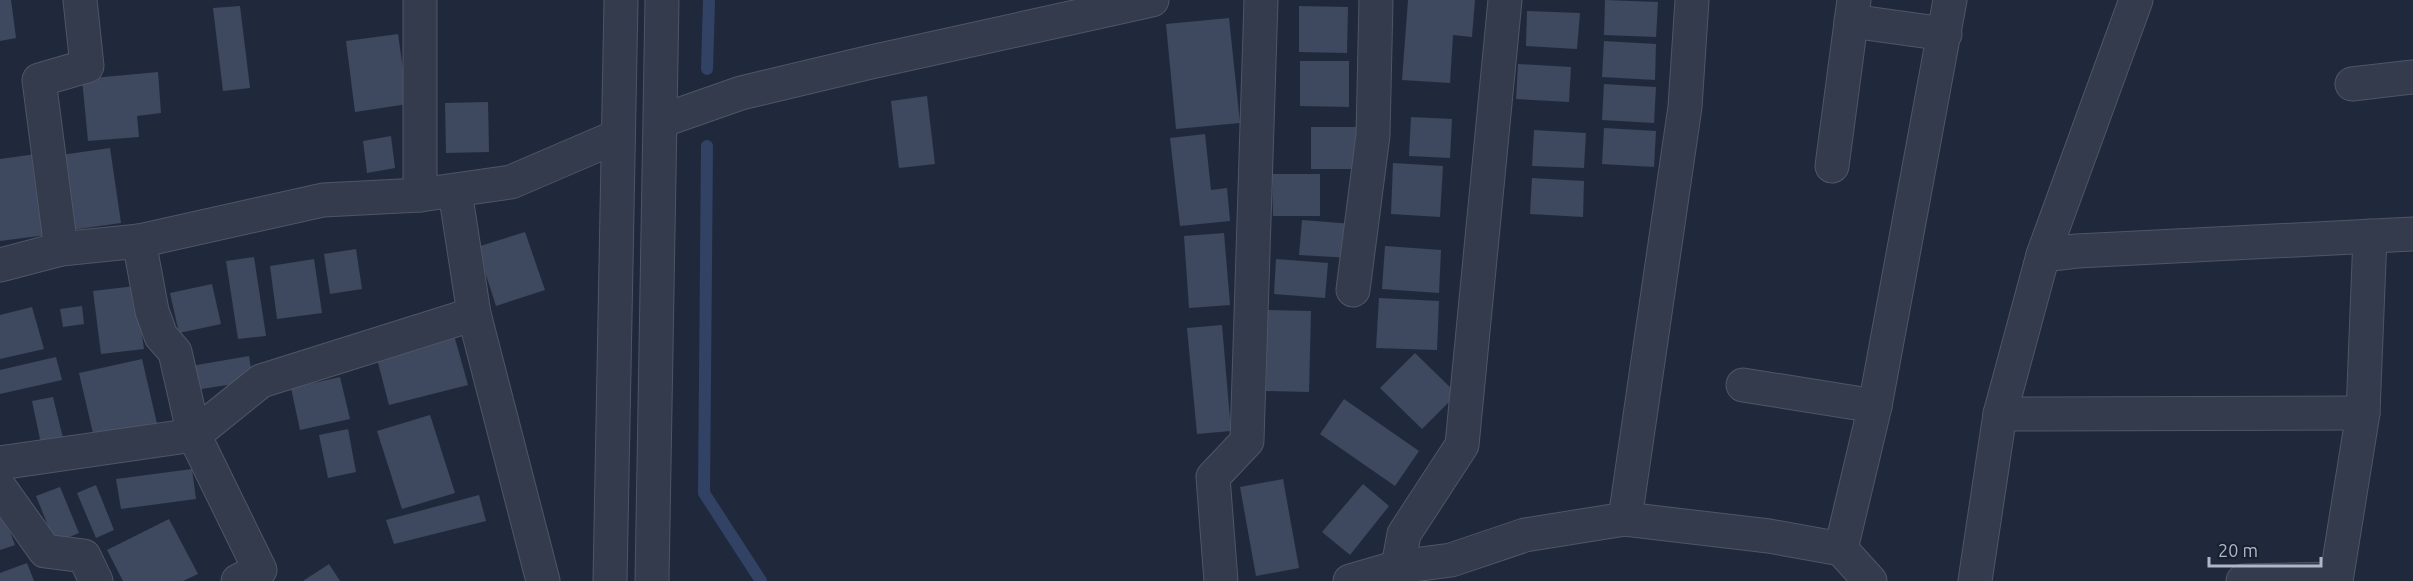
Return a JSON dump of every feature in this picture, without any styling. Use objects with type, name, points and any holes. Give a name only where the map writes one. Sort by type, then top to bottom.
[{"type":"street","points":[[61,249],[39,80],[87,66],[80,0]]},
{"type":"street","points":[[420,0],[420,195]]},
{"type":"street","points":[[610,581],[621,0]]},
{"type":"street","points":[[652,581],[662,0]]},
{"type":"street","points":[[0,265],[61,249],[139,241],[323,200],[420,195],[511,182],[618,136],[741,93],[1152,0]]},
{"type":"street","points":[[1221,581],[1213,477],[1247,441],[1261,0]]},
{"type":"street","points":[[1353,290],[1373,135],[1376,0]]},
{"type":"street","points":[[1398,567],[1404,534],[1462,445],[1505,0]]},
{"type":"street","points":[[1625,519],[1685,106],[1692,0]]},
{"type":"street","points":[[1841,549],[1875,406],[1950,0]]},
{"type":"street","points":[[1975,581],[2000,414],[2043,255],[2136,0]]},
{"type":"street","points":[[1832,166],[1852,11],[1945,34]]},
{"type":"street","points":[[2352,84],[2413,76]]},
{"type":"street","points":[[455,191],[474,314],[543,581]]},
{"type":"street","points":[[2043,255],[2077,251],[2413,234]]},
{"type":"street","points":[[2243,581],[2336,580],[2363,413],[2370,236]]},
{"type":"street","points":[[139,241],[152,311],[161,336],[175,352],[194,435],[260,570],[238,581]]},
{"type":"street","points":[[0,463],[194,435],[261,381],[474,314]]},
{"type":"street","points":[[1743,385],[1875,406]]},
{"type":"street","points":[[2000,414],[2363,413]]},
{"type":"street","points":[[0,488],[45,551],[84,556],[96,581]]},
{"type":"street","points":[[1350,581],[1398,567],[1453,570],[1525,535],[1625,519],[1770,536],[1841,549],[1870,581]]},
{"type":"building","points":[[0,0],[11,0],[16,38],[0,41]]},
{"type":"building","points":[[1408,0],[1475,0],[1472,37],[1453,35],[1450,83],[1402,80]]},
{"type":"building","points":[[1605,0],[1658,2],[1656,37],[1604,35]]},
{"type":"building","points":[[240,6],[250,88],[223,91],[213,8]]},
{"type":"building","points":[[1299,6],[1348,7],[1347,53],[1299,52]]},
{"type":"building","points":[[1527,11],[1580,13],[1577,49],[1526,46]]},
{"type":"building","points":[[1229,18],[1240,123],[1176,129],[1166,24]]},
{"type":"building","points":[[398,34],[408,104],[355,112],[346,41]]},
{"type":"building","points":[[1604,41],[1656,44],[1655,80],[1602,77]]},
{"type":"building","points":[[1300,61],[1349,61],[1349,107],[1300,106]]},
{"type":"building","points":[[1518,64],[1571,67],[1569,102],[1516,99]]},
{"type":"building","points":[[158,72],[161,113],[137,116],[139,137],[88,141],[82,79]]},
{"type":"building","points":[[1604,84],[1656,87],[1654,123],[1602,120]]},
{"type":"building","points":[[927,96],[935,164],[899,168],[891,101]]},
{"type":"building","points":[[488,102],[489,152],[446,153],[445,103]]},
{"type":"building","points":[[1411,117],[1452,119],[1450,158],[1409,156]]},
{"type":"building","points":[[1311,127],[1359,127],[1359,169],[1311,169]]},
{"type":"building","points":[[1604,128],[1656,131],[1654,167],[1602,164]]},
{"type":"building","points":[[1534,130],[1586,133],[1584,168],[1532,166]]},
{"type":"building","points":[[1205,134],[1211,190],[1227,188],[1230,221],[1180,226],[1170,138]]},
{"type":"building","points":[[391,136],[395,168],[367,173],[363,141]]},
{"type":"building","points":[[110,148],[121,223],[72,230],[61,155]]},
{"type":"building","points":[[36,154],[47,235],[0,241],[0,159]]},
{"type":"building","points":[[1393,163],[1443,166],[1440,217],[1391,214]]},
{"type":"building","points":[[1272,174],[1320,174],[1320,216],[1273,216]]},
{"type":"building","points":[[1532,178],[1584,181],[1583,217],[1530,214]]},
{"type":"building","points":[[1302,220],[1353,224],[1351,258],[1299,255]]},
{"type":"building","points":[[525,232],[545,290],[496,306],[477,247]]},
{"type":"building","points":[[1224,233],[1230,305],[1189,308],[1184,236]]},
{"type":"building","points":[[1385,246],[1441,250],[1439,293],[1382,289]]},
{"type":"building","points":[[356,249],[362,289],[330,294],[324,254]]},
{"type":"building","points":[[254,257],[266,336],[238,339],[226,261]]},
{"type":"building","points":[[314,259],[322,313],[277,319],[270,266]]},
{"type":"building","points":[[1276,259],[1328,263],[1325,298],[1274,294]]},
{"type":"building","points":[[212,284],[221,324],[179,333],[170,293]]},
{"type":"building","points":[[135,286],[144,349],[101,354],[93,291]]},
{"type":"building","points":[[1379,298],[1439,301],[1437,350],[1376,348]]},
{"type":"building","points":[[82,306],[84,324],[63,327],[60,309]]},
{"type":"building","points":[[32,307],[44,349],[0,359],[0,315]]},
{"type":"building","points":[[1267,310],[1311,311],[1309,392],[1266,391]]},
{"type":"building","points":[[1222,325],[1231,431],[1197,434],[1187,328]]},
{"type":"building","points":[[454,335],[468,385],[389,405],[376,355]]},
{"type":"building","points":[[1415,353],[1457,394],[1422,429],[1380,388]]},
{"type":"building","points":[[249,356],[253,381],[195,390],[191,366]]},
{"type":"building","points":[[56,357],[62,380],[0,394],[0,370]]},
{"type":"building","points":[[142,359],[158,428],[95,442],[79,373]]},
{"type":"building","points":[[340,377],[350,419],[300,430],[291,388]]},
{"type":"building","points":[[53,397],[63,438],[41,444],[32,401]]},
{"type":"building","points":[[1344,399],[1419,451],[1395,486],[1320,434]]},
{"type":"building","points":[[430,415],[455,493],[402,509],[377,431]]},
{"type":"building","points":[[348,429],[356,472],[328,478],[319,435]]},
{"type":"building","points":[[192,469],[196,499],[121,509],[116,479]]},
{"type":"building","points":[[1283,479],[1299,568],[1256,576],[1240,487]]},
{"type":"building","points":[[1363,484],[1389,506],[1350,555],[1322,532]]},
{"type":"building","points":[[96,485],[114,530],[96,538],[77,493]]},
{"type":"building","points":[[60,487],[79,533],[55,543],[36,496]]},
{"type":"building","points":[[479,495],[486,521],[394,544],[386,520]]},
{"type":"building","points":[[0,506],[15,545],[0,550]]},
{"type":"building","points":[[169,519],[198,574],[183,581],[123,581],[107,550]]},
{"type":"building","points":[[27,563],[34,581],[0,581],[0,573]]},
{"type":"building","points":[[329,564],[340,581],[303,581]]},
{"type":"waterway","points":[[707,69],[709,0]]},
{"type":"waterway","points":[[707,146],[704,493],[761,581]]}]
